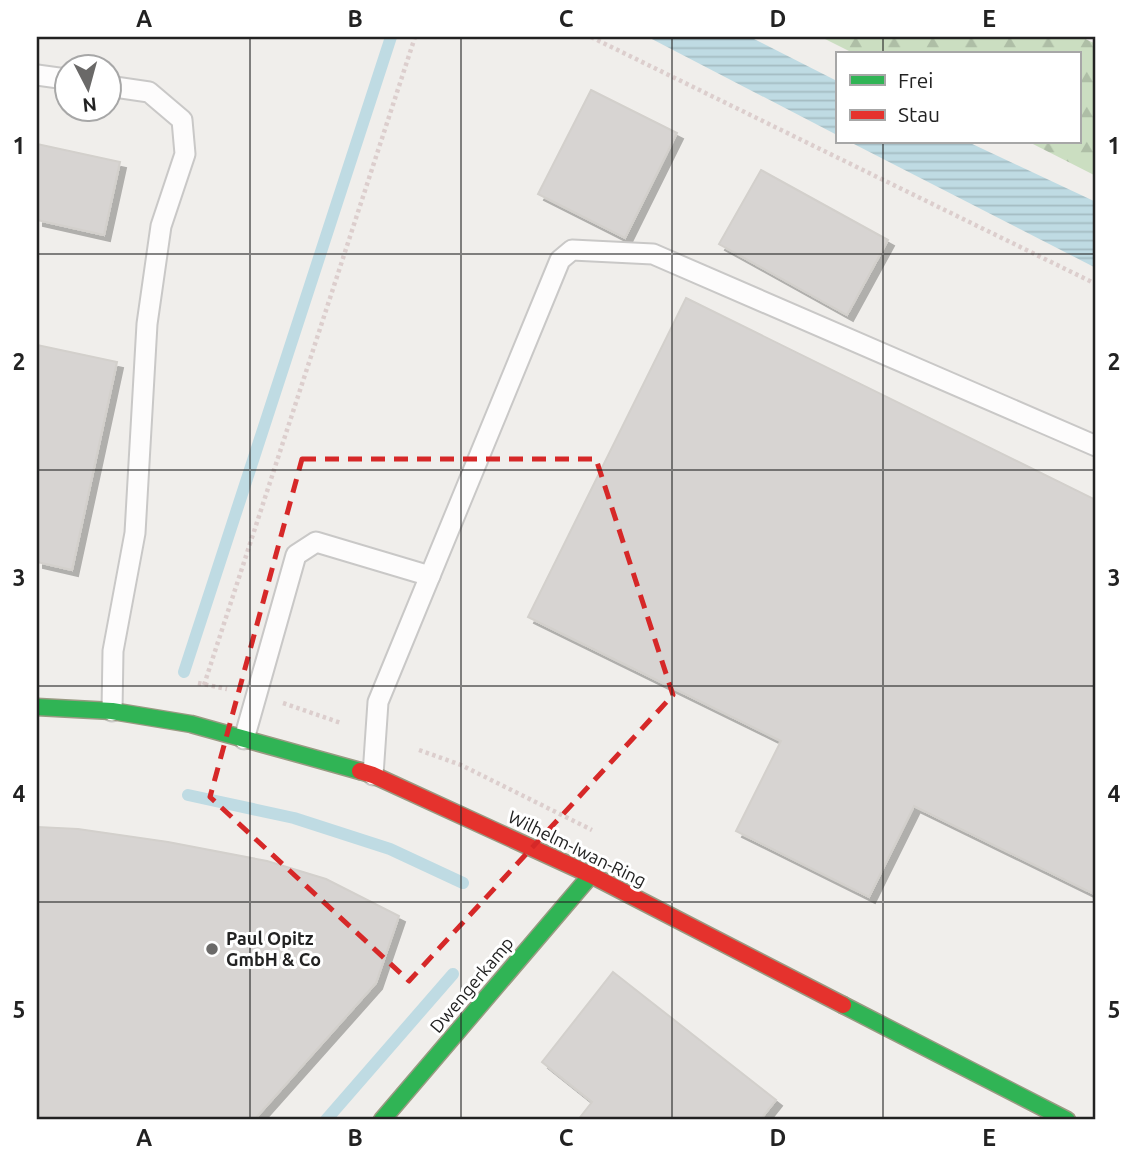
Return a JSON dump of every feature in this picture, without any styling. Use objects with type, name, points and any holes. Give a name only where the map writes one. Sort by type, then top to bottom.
[{"type":"street","name":"Wilhelm-Iwan-Ring","points":[[37,707],[112,711],[191,724],[373,775],[591,875],[1067,1120]]},
{"type":"street","name":"Dwengerkamp","points":[[382,1120],[591,875]]},
{"type":"lane","points":[[112,711],[113,651],[135,533],[147,324],[161,226],[185,154],[181,120],[149,92],[122,88]]},
{"type":"lane","points":[[373,775],[379,702],[559,260],[572,250],[653,254],[1096,446]]},
{"type":"lane","points":[[244,739],[296,555],[316,542],[430,576]]},
{"type":"path","points":[[191,724],[415,37]]},
{"type":"path","points":[[591,37],[1096,284]]},
{"type":"highlighted area","points":[[302,459],[596,459],[673,695],[409,981],[210,797]]},
{"type":"green space","points":[[821,37],[1081,37],[1096,44],[1096,176],[1033,144],[1080,144],[1080,52],[851,52]]},
{"type":"water","points":[[648,37],[750,37],[836,80],[836,134]]},
{"type":"water","points":[[854,144],[972,144],[1096,202],[1096,268]]},
{"type":"building","points":[[591,90],[677,133],[625,238],[538,194]]},
{"type":"building","points":[[37,144],[120,162],[104,235],[37,220]]},
{"type":"building","points":[[761,170],[888,240],[847,315],[719,244]]},
{"type":"building","points":[[686,298],[1096,500],[1096,895],[914,806],[869,897],[736,831],[781,741],[528,617]]},
{"type":"building","points":[[37,345],[117,362],[72,570],[37,562]]},
{"type":"building","name":"Paul Opitz GmbH & Co","points":[[37,827],[78,829],[168,842],[267,861],[326,879],[399,916],[376,983],[254,1120],[37,1120]]},
{"type":"building","points":[[613,972],[776,1100],[760,1120],[578,1120],[592,1102],[542,1062]]},
{"type":"waterway","points":[[184,672],[391,37]]},
{"type":"waterway","points":[[188,795],[294,818],[390,849],[463,883]]},
{"type":"waterway","points":[[326,1120],[453,974]]},
{"type":"traffic: fast","points":[[37,707],[112,711],[191,724],[360,771]]},
{"type":"traffic: fast","points":[[382,1120],[591,875]]},
{"type":"traffic: fast","points":[[843,1005],[1067,1120]]},
{"type":"traffic: jam","points":[[360,771],[591,875],[843,1005]]},
{"type":"place","name":"Paul Opitz GmbH & Co","points":[[212,949]]}]
